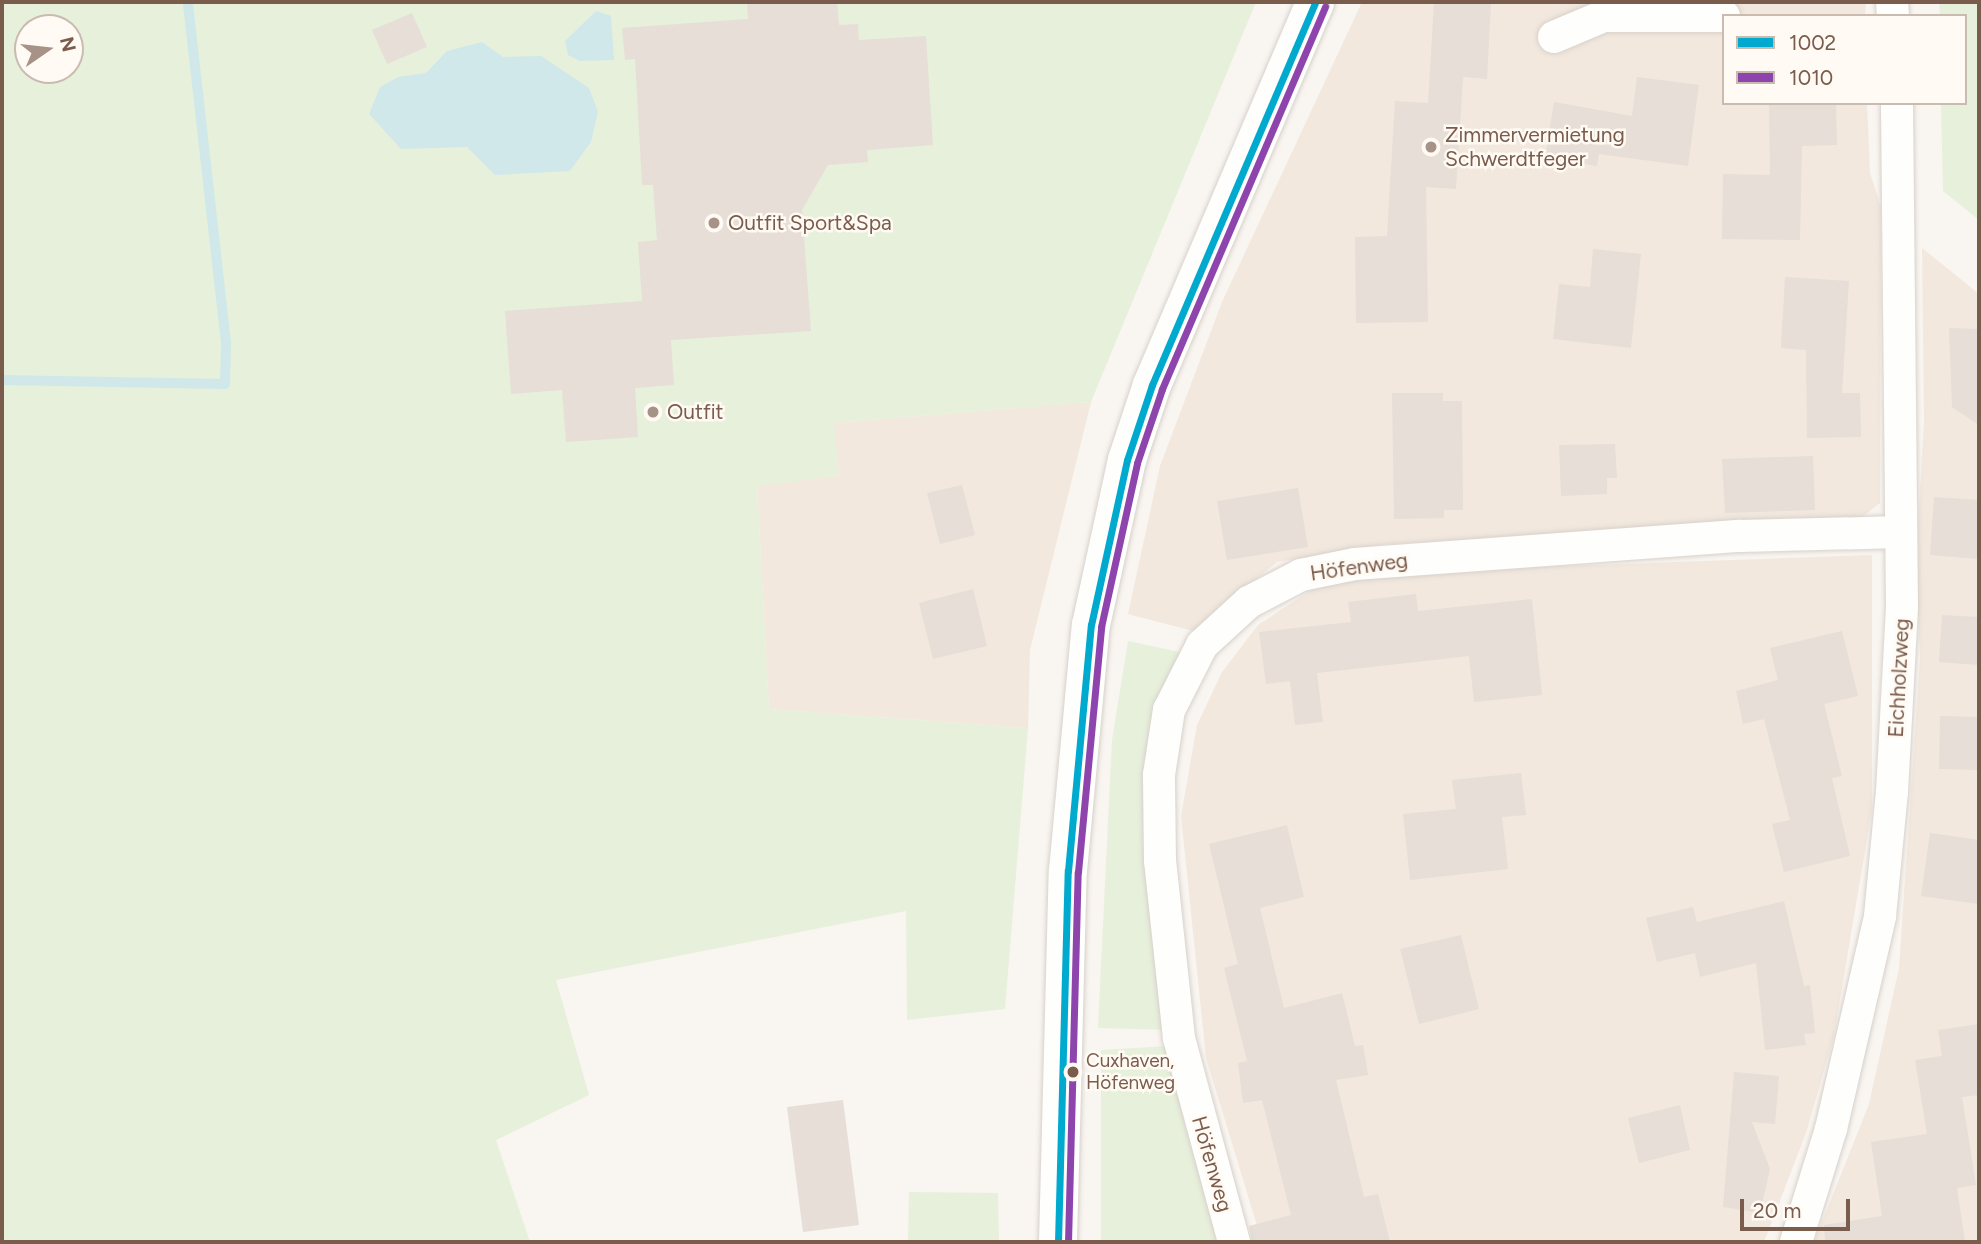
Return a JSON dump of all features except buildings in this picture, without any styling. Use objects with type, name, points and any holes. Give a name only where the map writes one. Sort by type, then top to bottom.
[{"type":"street","points":[[1058,1242],[1068,871],[1091,625],[1127,460],[1152,385],[1315,2]]},
{"type":"street","points":[[1554,37],[1604,16],[1722,16]]},
{"type":"street","name":"Eichholzweg","points":[[1796,1242],[1832,1129],[1880,916],[1898,711],[1900,532],[1897,105]]},
{"type":"street","name":"Höfenweg","points":[[1234,1242],[1179,1038],[1160,861],[1159,775],[1169,710],[1202,645],[1249,602],[1301,575],[1355,564],[1685,539],[1900,532]]},
{"type":"shaded area","points":[[1362,2],[1866,2],[1865,14],[1722,14],[1722,105],[1867,105],[1870,173],[1881,207],[1880,503],[1857,521],[1386,544],[1277,562],[1193,631],[1128,614],[1160,466],[1222,302]]},
{"type":"shaded area","points":[[1922,248],[1979,294],[1979,1242],[1814,1242],[1869,1104],[1899,968],[1920,658],[1916,566],[1924,421]]},
{"type":"shaded area","points":[[1091,402],[1030,650],[1028,728],[769,709],[757,485],[839,476],[833,423]]},
{"type":"shaded area","points":[[1872,555],[1872,809],[1834,1036],[1806,1133],[1764,1242],[1262,1242],[1206,1058],[1181,816],[1197,725],[1222,672],[1258,625],[1325,581],[1397,572]]},
{"type":"green space","points":[[2,2],[1256,2],[1091,402],[834,423],[839,476],[757,486],[769,709],[1028,728],[1005,1009],[907,1020],[906,911],[556,980],[589,1095],[496,1140],[530,1242],[2,1242]]},
{"type":"green space","points":[[1939,2],[1979,2],[1979,220],[1943,191],[1941,105],[1967,105],[1967,14],[1940,14]]},
{"type":"green space","points":[[1128,641],[1180,652],[1169,684],[1167,1030],[1098,1028],[1112,740]]},
{"type":"green space","points":[[1169,1046],[1217,1242],[1101,1242],[1101,1050]]},
{"type":"green space","points":[[909,1192],[998,1193],[999,1242],[908,1242]]},
{"type":"water","points":[[596,11],[611,16],[614,60],[580,61],[568,55],[565,41]]},
{"type":"water","points":[[482,42],[503,57],[541,56],[589,88],[598,112],[591,142],[570,171],[495,175],[467,147],[401,149],[369,114],[380,87],[398,77],[426,73],[447,51]]},
{"type":"waterway","points":[[2,380],[225,384],[226,343],[188,2]]},
{"type":"transit line","name":"1002","points":[[1058,1242],[1068,871],[1091,625],[1127,460],[1152,385],[1315,2]]},
{"type":"transit line","name":"1010","points":[[1068,1242],[1078,872],[1101,627],[1137,463],[1162,389],[1325,6]]},
{"type":"place","name":"Zimmervermietung Schwerdtfeger","points":[[1431,147]]},
{"type":"place","name":"Outfit Sport&Spa","points":[[714,223]]},
{"type":"place","name":"Outfit","points":[[653,412]]},
{"type":"place","name":"Cuxhaven, Höfenweg","points":[[1073,1072]]}]
